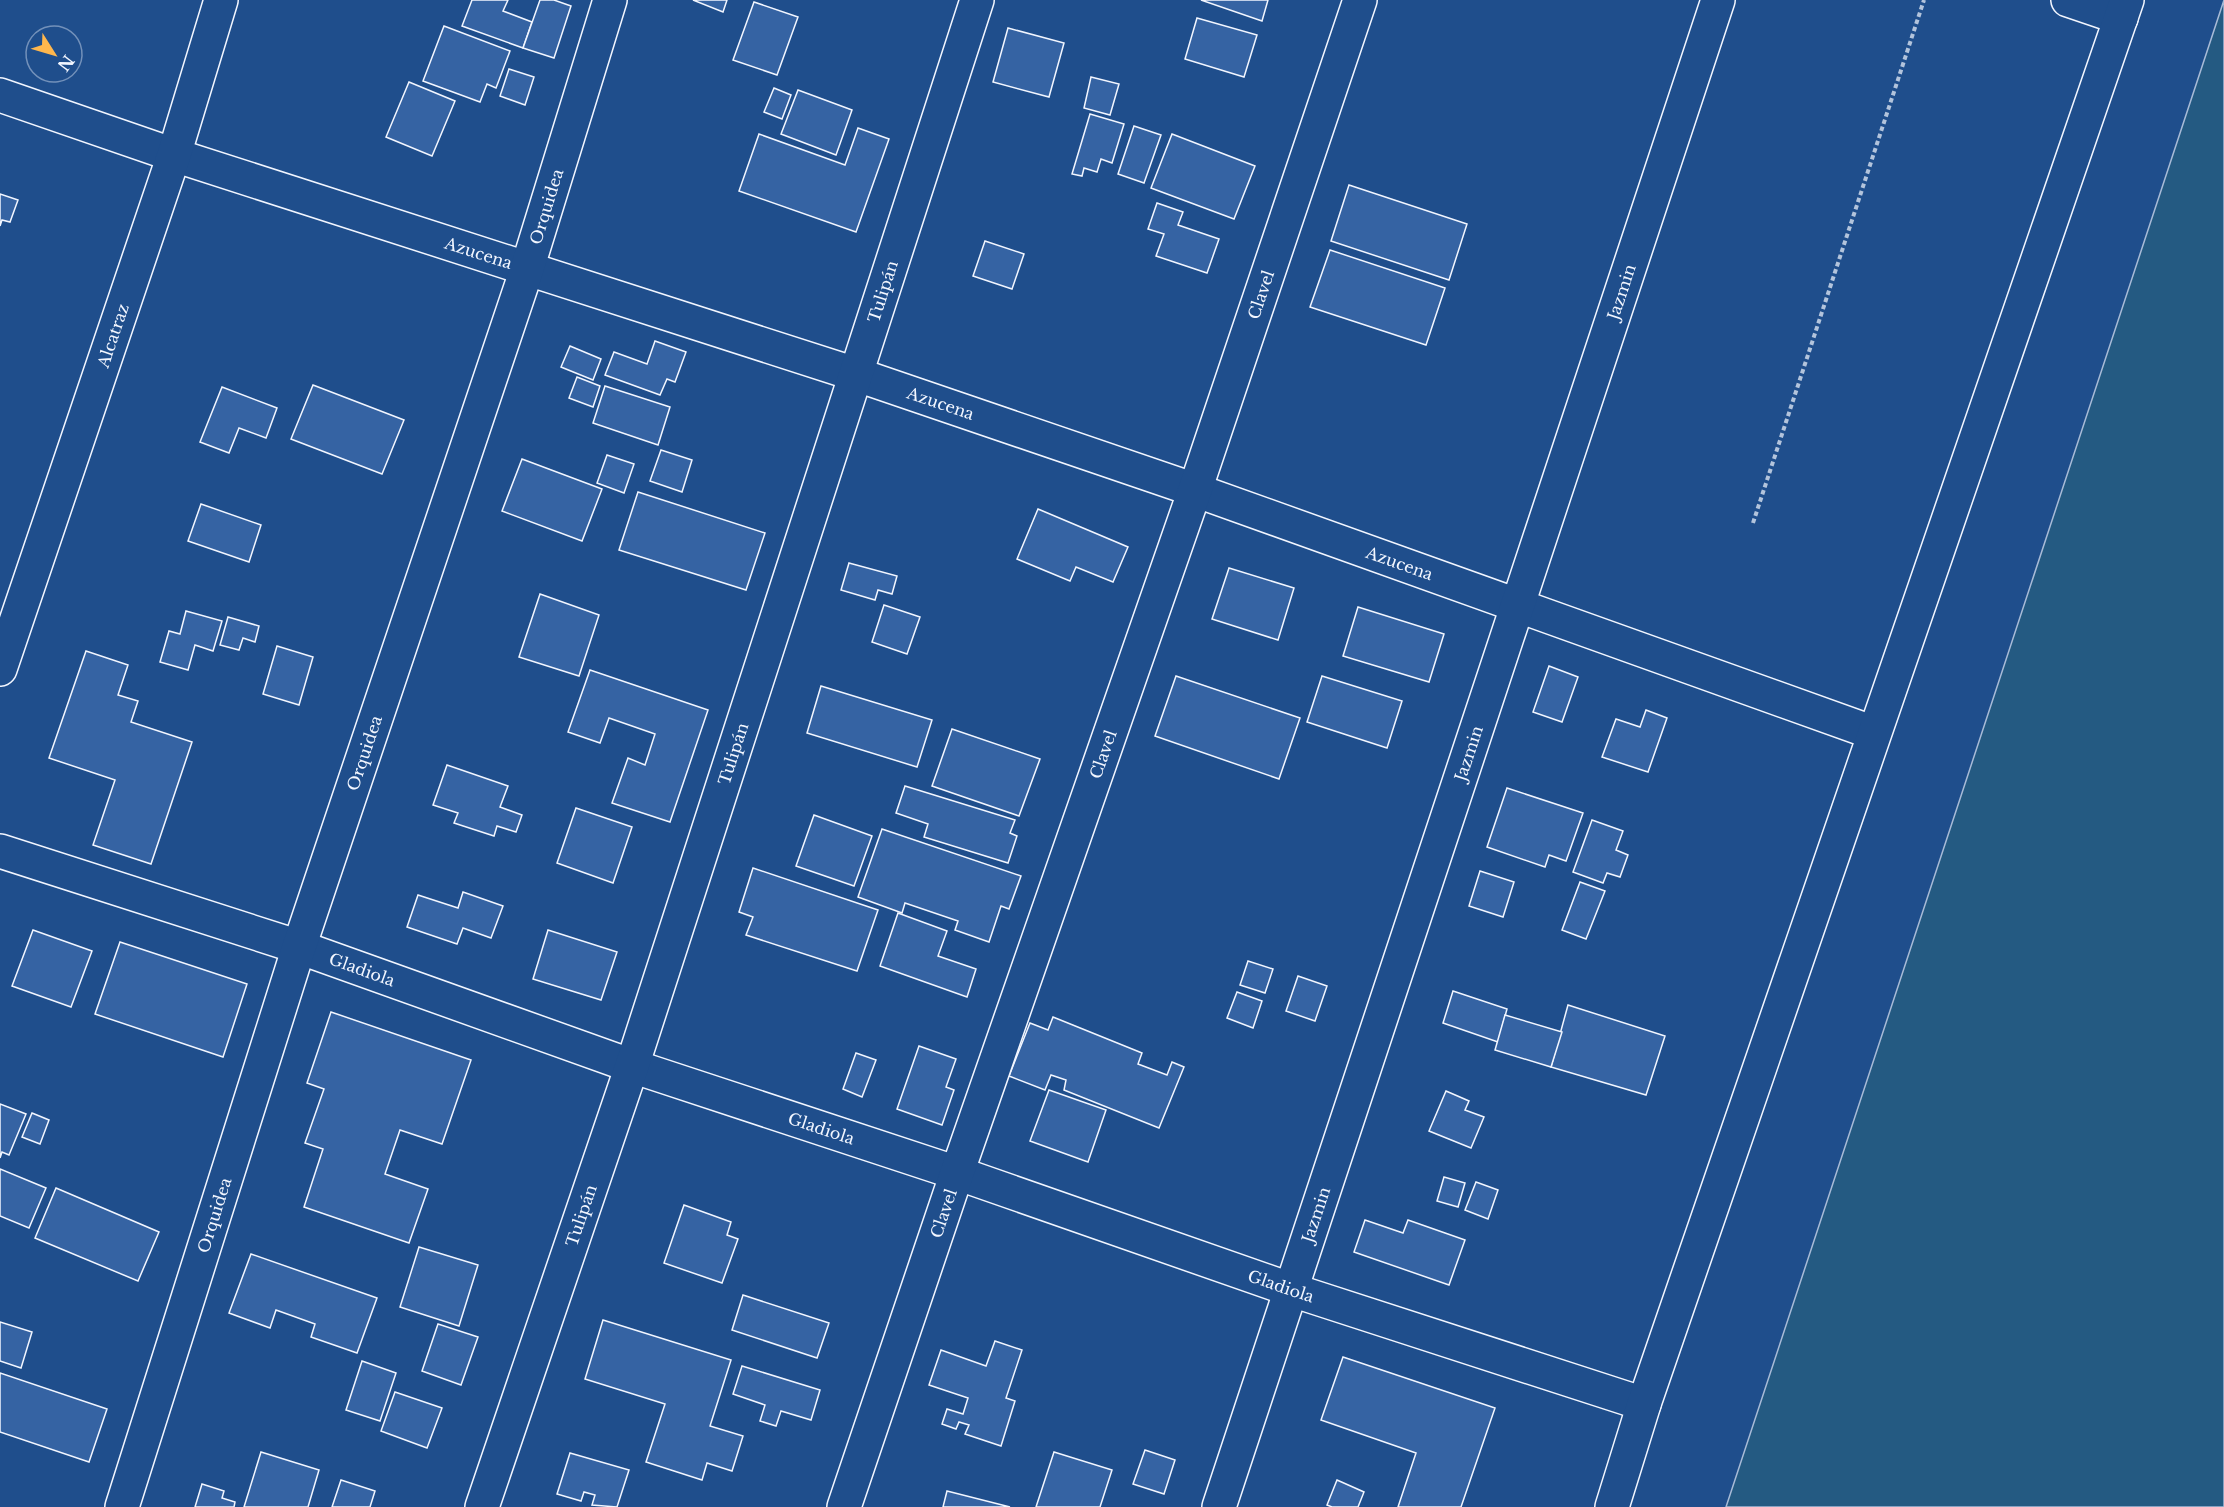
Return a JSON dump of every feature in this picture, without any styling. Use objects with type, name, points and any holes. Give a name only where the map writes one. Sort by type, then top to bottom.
[{"type":"street","name":"Alcatraz","points":[[0,669],[174,154],[221,0]]},
{"type":"street","name":"Orquidea","points":[[122,1507],[299,947],[527,269],[610,0]]},
{"type":"street","name":"Tulipán","points":[[482,1507],[632,1066],[977,0]]},
{"type":"street","name":"Clavel","points":[[844,1507],[957,1173],[1195,490],[1360,0]]},
{"type":"street","name":"Jazmin","points":[[1219,1507],[1718,0]]},
{"type":"street","points":[[1612,1507],[1644,1404],[2124,9],[2068,0]]},
{"type":"street","name":"Azucena","points":[[0,95],[174,154],[855,374],[1195,490],[1874,733]]},
{"type":"street","name":"Gladiola","points":[[0,851],[299,947],[632,1066],[957,1173],[1292,1290],[1644,1404]]},
{"type":"path","points":[[1752,523],[1924,0]]},
{"type":"shaded area","points":[[2224,0],[2224,1507],[1726,1507]]},
{"type":"building","points":[[472,0],[508,0],[503,11],[532,22],[523,48],[462,26]]},
{"type":"building","points":[[540,0],[554,0],[571,6],[554,58],[523,48]]},
{"type":"building","points":[[693,0],[727,0],[723,12]]},
{"type":"building","points":[[1201,0],[1268,0],[1262,21]]},
{"type":"building","points":[[754,2],[798,17],[777,75],[733,60]]},
{"type":"building","points":[[1197,18],[1257,35],[1244,77],[1185,59]]},
{"type":"building","points":[[444,26],[510,51],[496,88],[487,84],[480,102],[423,81]]},
{"type":"building","points":[[1008,28],[1064,43],[1049,97],[993,82]]},
{"type":"building","points":[[509,69],[534,77],[525,105],[500,96]]},
{"type":"building","points":[[1091,77],[1119,84],[1110,115],[1084,108]]},
{"type":"building","points":[[409,82],[455,101],[432,156],[386,137]]},
{"type":"building","points":[[774,88],[791,95],[782,119],[764,112]]},
{"type":"building","points":[[798,90],[852,110],[836,155],[781,134]]},
{"type":"building","points":[[1090,114],[1124,124],[1112,163],[1101,159],[1097,172],[1084,168],[1082,176],[1072,174]]},
{"type":"building","points":[[1134,126],[1161,135],[1144,183],[1118,174]]},
{"type":"building","points":[[858,128],[889,139],[856,232],[739,191],[759,134],[845,165]]},
{"type":"building","points":[[1172,134],[1255,166],[1234,219],[1151,188]]},
{"type":"building","points":[[1349,185],[1467,224],[1449,280],[1331,241]]},
{"type":"building","points":[[0,194],[18,200],[10,222],[2,220],[0,226]]},
{"type":"building","points":[[1157,203],[1183,212],[1178,225],[1219,239],[1207,273],[1156,256],[1164,234],[1148,229]]},
{"type":"building","points":[[985,241],[1024,254],[1012,289],[973,276]]},
{"type":"building","points":[[1330,250],[1445,288],[1426,345],[1310,307]]},
{"type":"building","points":[[655,341],[686,352],[675,382],[667,379],[660,395],[605,375],[614,352],[647,364]]},
{"type":"building","points":[[570,346],[601,359],[593,380],[561,367]]},
{"type":"building","points":[[577,377],[600,386],[593,407],[569,398]]},
{"type":"building","points":[[313,385],[404,420],[382,474],[291,439]]},
{"type":"building","points":[[605,386],[670,407],[658,445],[593,423]]},
{"type":"building","points":[[222,387],[277,408],[266,438],[239,428],[229,453],[200,442]]},
{"type":"building","points":[[661,450],[692,460],[682,492],[650,481]]},
{"type":"building","points":[[607,455],[634,464],[624,493],[597,483]]},
{"type":"building","points":[[522,459],[602,489],[582,541],[502,511]]},
{"type":"building","points":[[638,492],[765,533],[746,590],[619,550]]},
{"type":"building","points":[[201,504],[261,525],[249,562],[188,541]]},
{"type":"building","points":[[1038,509],[1128,547],[1113,582],[1076,567],[1070,581],[1017,559]]},
{"type":"building","points":[[849,563],[897,576],[892,594],[878,590],[875,600],[841,590]]},
{"type":"building","points":[[1229,568],[1294,588],[1278,640],[1212,619]]},
{"type":"building","points":[[540,594],[599,615],[579,676],[519,657]]},
{"type":"building","points":[[884,605],[920,617],[907,654],[872,642]]},
{"type":"building","points":[[1358,607],[1444,634],[1429,682],[1343,656]]},
{"type":"building","points":[[186,611],[222,621],[213,651],[195,645],[188,670],[160,662],[169,631],[180,634]]},
{"type":"building","points":[[228,617],[259,626],[255,642],[243,638],[239,650],[220,645]]},
{"type":"building","points":[[277,646],[313,657],[299,705],[263,694]]},
{"type":"building","points":[[86,651],[128,665],[118,695],[138,701],[131,722],[192,742],[151,864],[93,845],[115,780],[49,758]]},
{"type":"building","points":[[1549,666],[1578,677],[1562,722],[1533,712]]},
{"type":"building","points":[[590,670],[708,710],[670,822],[612,803],[628,758],[645,765],[655,734],[609,718],[600,743],[568,732]]},
{"type":"building","points":[[1176,676],[1300,718],[1279,779],[1155,736]]},
{"type":"building","points":[[1322,676],[1402,701],[1387,748],[1307,722]]},
{"type":"building","points":[[821,686],[932,720],[917,767],[807,733]]},
{"type":"building","points":[[1646,710],[1667,718],[1648,772],[1602,757],[1616,719],[1640,727]]},
{"type":"building","points":[[952,729],[1040,759],[1019,816],[932,786]]},
{"type":"building","points":[[447,765],[508,786],[500,807],[522,815],[516,832],[497,826],[494,836],[454,823],[458,813],[433,805]]},
{"type":"building","points":[[905,786],[1015,820],[1010,833],[1017,836],[1008,863],[924,837],[928,824],[896,813]]},
{"type":"building","points":[[1507,788],[1583,813],[1566,861],[1549,855],[1545,867],[1487,847]]},
{"type":"building","points":[[576,808],[632,827],[613,883],[557,863]]},
{"type":"building","points":[[814,815],[872,836],[854,886],[796,866]]},
{"type":"building","points":[[1592,820],[1623,831],[1616,850],[1628,855],[1620,877],[1607,873],[1603,883],[1573,872]]},
{"type":"building","points":[[882,829],[1021,876],[1009,909],[1001,906],[989,942],[955,930],[958,921],[905,903],[902,913],[858,897]]},
{"type":"building","points":[[753,868],[878,910],[857,971],[746,935],[753,917],[739,912]]},
{"type":"building","points":[[1480,871],[1514,882],[1503,917],[1469,906]]},
{"type":"building","points":[[1580,882],[1605,891],[1586,939],[1562,930]]},
{"type":"building","points":[[463,892],[503,906],[491,938],[463,928],[457,944],[407,927],[418,895],[458,908]]},
{"type":"building","points":[[898,913],[947,931],[938,956],[976,969],[967,997],[880,966]]},
{"type":"building","points":[[33,930],[92,951],[71,1007],[12,986]]},
{"type":"building","points":[[548,930],[617,952],[601,1000],[533,979]]},
{"type":"building","points":[[120,942],[247,984],[223,1057],[95,1014]]},
{"type":"building","points":[[1248,961],[1273,969],[1265,993],[1240,985]]},
{"type":"building","points":[[1298,976],[1327,986],[1315,1021],[1286,1011]]},
{"type":"building","points":[[1453,991],[1507,1009],[1498,1042],[1443,1023]]},
{"type":"building","points":[[1237,992],[1262,1001],[1253,1028],[1227,1018]]},
{"type":"building","points":[[1568,1005],[1665,1036],[1646,1095],[1551,1067]]},
{"type":"building","points":[[331,1012],[471,1060],[442,1144],[400,1130],[385,1174],[428,1189],[409,1243],[304,1207],[323,1149],[305,1143],[324,1089],[307,1083]]},
{"type":"building","points":[[1505,1015],[1562,1032],[1551,1067],[1495,1050]]},
{"type":"building","points":[[1053,1017],[1142,1053],[1138,1064],[1167,1075],[1172,1062],[1184,1067],[1159,1128],[1064,1090],[1066,1080],[1051,1075],[1045,1090],[1009,1076],[1030,1023],[1048,1030]]},
{"type":"building","points":[[919,1046],[956,1059],[946,1087],[954,1090],[942,1125],[897,1109]]},
{"type":"building","points":[[856,1053],[876,1060],[862,1097],[843,1089]]},
{"type":"building","points":[[1049,1090],[1106,1110],[1088,1162],[1030,1141]]},
{"type":"building","points":[[1446,1091],[1469,1101],[1465,1110],[1484,1117],[1471,1148],[1429,1131]]},
{"type":"building","points":[[0,1104],[26,1114],[9,1155],[2,1152],[0,1158]]},
{"type":"building","points":[[32,1113],[49,1120],[40,1144],[22,1137]]},
{"type":"building","points":[[0,1169],[46,1188],[29,1228],[0,1216]]},
{"type":"building","points":[[1444,1177],[1465,1183],[1458,1207],[1437,1201]]},
{"type":"building","points":[[1476,1182],[1498,1190],[1488,1219],[1465,1210]]},
{"type":"building","points":[[56,1188],[159,1232],[138,1281],[35,1238]]},
{"type":"building","points":[[684,1205],[731,1222],[727,1235],[738,1239],[722,1283],[664,1263]]},
{"type":"building","points":[[1365,1220],[1403,1233],[1408,1220],[1465,1240],[1449,1285],[1354,1252]]},
{"type":"building","points":[[419,1247],[478,1265],[459,1326],[400,1307]]},
{"type":"building","points":[[251,1254],[377,1298],[357,1353],[311,1337],[315,1324],[276,1310],[270,1328],[229,1313]]},
{"type":"building","points":[[743,1295],[829,1323],[817,1358],[732,1330]]},
{"type":"building","points":[[603,1320],[731,1360],[710,1426],[743,1436],[732,1471],[707,1463],[702,1480],[646,1462],[665,1404],[585,1379]]},
{"type":"building","points":[[0,1322],[32,1332],[21,1368],[0,1361]]},
{"type":"building","points":[[438,1324],[478,1337],[461,1385],[422,1371]]},
{"type":"building","points":[[995,1341],[1022,1350],[1006,1398],[1015,1401],[1001,1446],[965,1434],[969,1425],[959,1422],[956,1429],[942,1424],[947,1409],[963,1414],[968,1398],[929,1385],[941,1350],[986,1366]]},
{"type":"building","points":[[1343,1357],[1495,1408],[1461,1507],[1398,1507],[1416,1453],[1321,1420]]},
{"type":"building","points":[[362,1361],[396,1373],[380,1421],[346,1410]]},
{"type":"building","points":[[742,1366],[820,1390],[811,1420],[781,1411],[776,1426],[760,1421],[765,1405],[733,1394]]},
{"type":"building","points":[[0,1373],[107,1409],[89,1462],[0,1432]]},
{"type":"building","points":[[395,1392],[442,1408],[427,1448],[381,1431]]},
{"type":"building","points":[[1145,1450],[1175,1460],[1164,1494],[1133,1484]]},
{"type":"building","points":[[261,1452],[319,1470],[308,1507],[244,1507]]},
{"type":"building","points":[[1054,1452],[1112,1470],[1100,1507],[1036,1507]]},
{"type":"building","points":[[570,1453],[629,1470],[617,1507],[592,1505],[595,1495],[584,1492],[581,1501],[557,1494]]},
{"type":"building","points":[[341,1480],[375,1491],[370,1507],[332,1507]]},
{"type":"building","points":[[1337,1480],[1364,1492],[1358,1507],[1327,1505]]},
{"type":"building","points":[[202,1484],[224,1491],[222,1498],[235,1502],[234,1507],[195,1507]]},
{"type":"building","points":[[947,1491],[1010,1507],[943,1507]]}]
